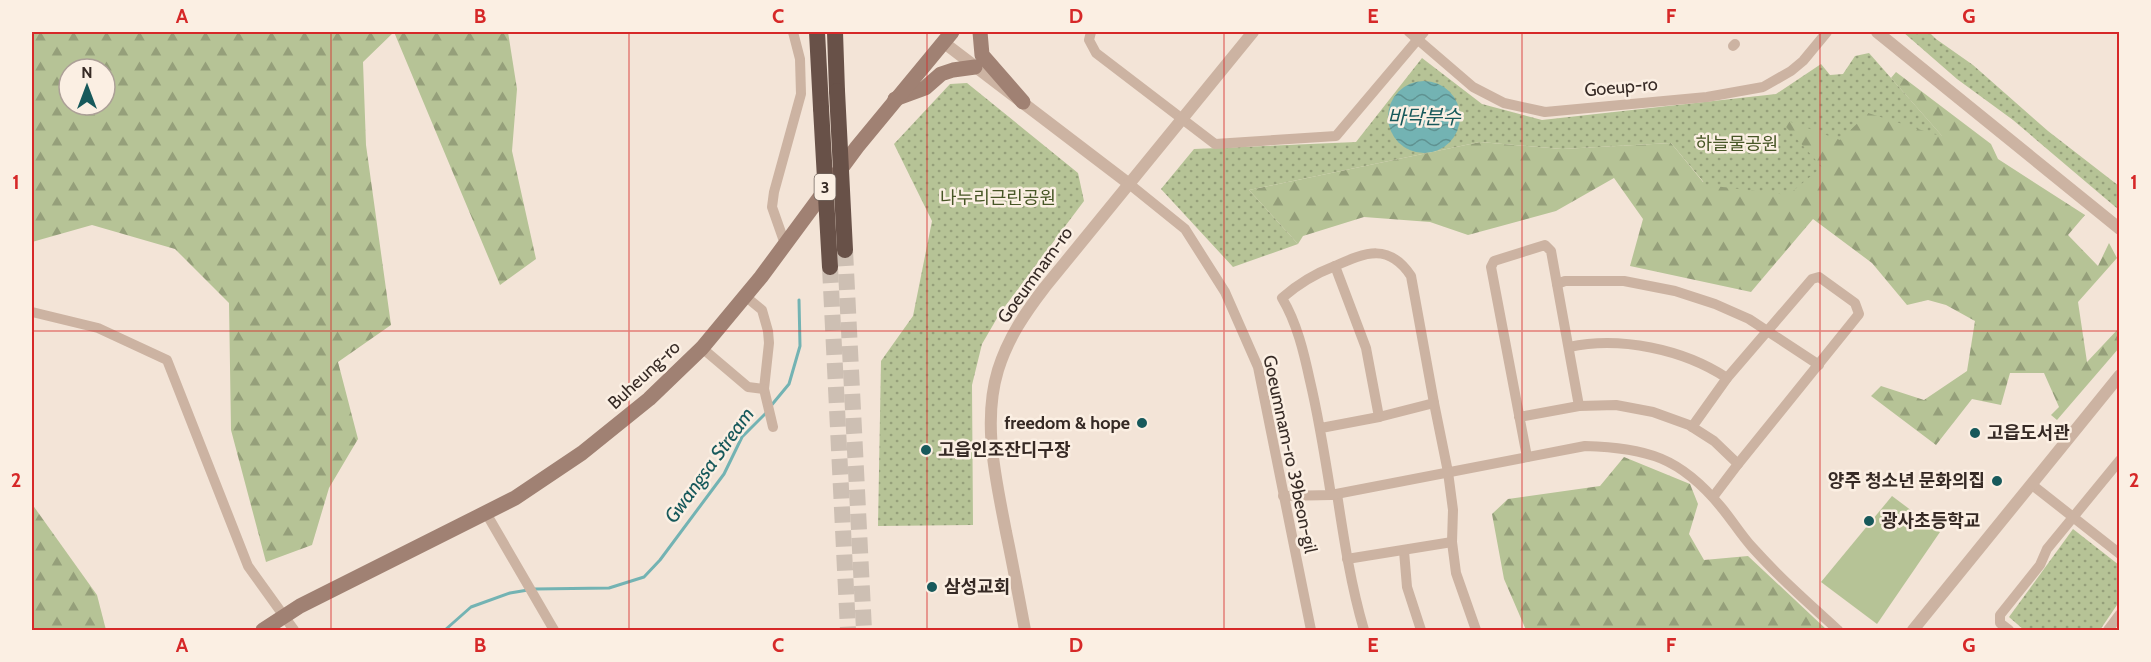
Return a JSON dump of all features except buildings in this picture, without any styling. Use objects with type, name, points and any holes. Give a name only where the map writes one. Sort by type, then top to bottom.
[{"type":"highway","name":"3","points":[[817,32],[830,267]]},
{"type":"highway","name":"3","points":[[835,32],[845,250]]},
{"type":"main road","points":[[980,32],[982,55],[1023,102]]},
{"type":"main road","name":"Buheung-ro","points":[[263,630],[300,606],[515,498],[607,435],[650,399],[702,348],[745,296],[895,99],[948,37]]},
{"type":"main road","points":[[895,99],[925,88],[941,74],[953,70],[975,68]]},
{"type":"street","points":[[785,244],[772,207],[801,94],[800,58],[794,32]]},
{"type":"street","points":[[1090,32],[1089,40],[1096,53],[1215,144],[1336,136],[1422,35],[1409,32]]},
{"type":"street","name":"Goeumnam-ro","points":[[1025,630],[993,452],[991,418],[998,371],[1009,340],[1030,306],[1253,32]]},
{"type":"street","name":"Goeup-ro","points":[[1422,35],[1473,87],[1504,103],[1545,112],[1707,97],[1763,87],[1791,71],[1803,61],[1827,32]]},
{"type":"street","points":[[1877,32],[2120,229]]},
{"type":"street","points":[[948,37],[975,68],[1128,183]]},
{"type":"street","name":"Goeumnam-ro 39beon-gil","points":[[1128,183],[1185,229],[1225,292],[1258,367],[1311,630]]},
{"type":"street","points":[[1527,457],[1491,267],[1494,261],[1545,246],[1551,251],[1579,406]]},
{"type":"street","points":[[1364,630],[1355,600],[1304,351],[1289,309],[1282,298],[1298,284],[1316,273],[1361,254],[1376,253],[1389,255],[1401,262],[1410,276],[1449,472],[1453,510],[1452,542],[1456,573],[1476,630]]},
{"type":"street","points":[[1335,266],[1366,348],[1379,417]]},
{"type":"street","points":[[1692,428],[1727,378],[1812,279],[1819,277],[1855,303],[1859,314],[1713,497]]},
{"type":"street","points":[[1557,284],[1565,281],[1624,281],[1675,291],[1732,311],[1768,330],[1819,365]]},
{"type":"street","points":[[745,296],[762,310],[768,332],[764,389],[773,427]]},
{"type":"street","points":[[32,312],[98,328],[166,360],[248,566],[294,630]]},
{"type":"street","points":[[1569,347],[1589,342],[1624,344],[1662,350],[1727,378]]},
{"type":"street","points":[[702,348],[748,387],[764,389]]},
{"type":"street","points":[[1913,630],[2120,375]]},
{"type":"street","points":[[1321,428],[1434,403]]},
{"type":"street","points":[[1519,417],[1579,406],[1616,405],[1653,412],[1692,428],[1714,441],[1738,464]]},
{"type":"street","points":[[1283,496],[1334,495],[1585,446],[1622,447],[1653,454],[1681,468],[1703,486],[1749,544],[1784,582],[1838,630]]},
{"type":"street","points":[[2009,630],[2000,623],[2000,615],[2040,565],[2047,549],[2118,467]]},
{"type":"street","points":[[2031,484],[2120,554]]},
{"type":"street","points":[[486,513],[535,601],[554,630]]},
{"type":"street","points":[[1347,559],[1452,542]]},
{"type":"street","points":[[1404,551],[1407,587],[1421,630]]},
{"type":"street","points":[[2108,630],[2120,614]]},
{"type":"green space","points":[[32,32],[394,32],[363,62],[366,145],[391,325],[338,362],[358,439],[329,488],[312,545],[266,562],[231,430],[229,303],[175,249],[92,225],[32,242]]},
{"type":"green space","points":[[394,32],[508,32],[517,89],[512,151],[536,259],[500,285]]},
{"type":"green space","points":[[1903,32],[1929,32],[1973,65],[2048,131],[2119,186],[2119,210],[2013,120],[1957,79]]},
{"type":"green space","name":"하늘물공원","points":[[1869,53],[1943,137],[1868,113],[1840,140],[1777,117],[1822,167],[1788,195],[1706,185],[1671,143],[1562,149],[1480,142],[1249,190],[1298,244],[1233,267],[1161,189],[1194,149],[1356,142],[1422,58],[1482,104],[1542,120],[1776,94],[1821,64],[1830,75],[1843,74],[1855,56]]},
{"type":"green space","points":[[1896,72],[1991,144],[1998,159],[2085,215],[2068,235],[2098,266],[2109,243],[2117,258],[2078,302],[2087,362],[2119,328],[2119,348],[2057,420],[2051,415],[2059,407],[2044,373],[2010,373],[2001,405],[1972,399],[1936,445],[1871,396],[1881,386],[1924,400],[1967,371],[1975,321],[1946,305],[1928,300],[1907,305],[1872,263],[1813,219],[1751,292],[1630,266],[1643,219],[1614,178],[1556,211],[1468,235],[1430,222],[1364,217],[1303,236],[1298,244],[1249,190],[1480,142],[1562,149],[1671,143],[1703,182],[1775,116],[1868,112],[1942,136],[1891,78]]},
{"type":"green space","name":"나누리근린공원","points":[[967,83],[1078,173],[1084,201],[1000,313],[982,344],[972,385],[973,525],[878,526],[881,361],[913,316],[932,221],[894,144],[950,84]]},
{"type":"green space","points":[[1624,457],[1690,484],[1698,504],[1689,534],[1704,560],[1748,556],[1827,630],[1526,630],[1504,579],[1492,514],[1508,499],[1600,486]]},
{"type":"green space","points":[[1892,496],[1940,532],[1877,624],[1821,582]]},
{"type":"green space","points":[[32,504],[97,595],[106,630],[32,630]]},
{"type":"green space","points":[[2073,529],[2119,565],[2119,602],[2100,630],[2024,630],[2009,617]]},
{"type":"water","name":"바닥분수","points":[[1424,81],[1444,87],[1454,97],[1460,117],[1454,137],[1444,147],[1424,153],[1404,147],[1394,137],[1388,117],[1394,97],[1404,87]]},
{"type":"waterway","name":"Gwangsa Stream","points":[[770,407],[789,384],[800,346],[799,300]]},
{"type":"waterway","name":"Gwangsa Stream","points":[[535,589],[609,588],[644,577],[660,560],[724,474],[742,437],[766,413]]},
{"type":"waterway","name":"Gwangsa Stream","points":[[445,630],[471,607],[510,593],[528,590]]},
{"type":"tunnel","points":[[845,250],[864,630]]},
{"type":"tunnel","points":[[830,267],[848,630]]},
{"type":"place","name":"freedom & hope","points":[[1142,423]]},
{"type":"place","name":"고읍도서관","points":[[1975,433]]},
{"type":"place","name":"고읍인조잔디구장","points":[[926,450]]},
{"type":"place","name":"양주 청소년 문화의집","points":[[1997,481]]},
{"type":"place","name":"광사초등학교","points":[[1869,521]]},
{"type":"place","name":"삼성교회","points":[[932,587]]}]
